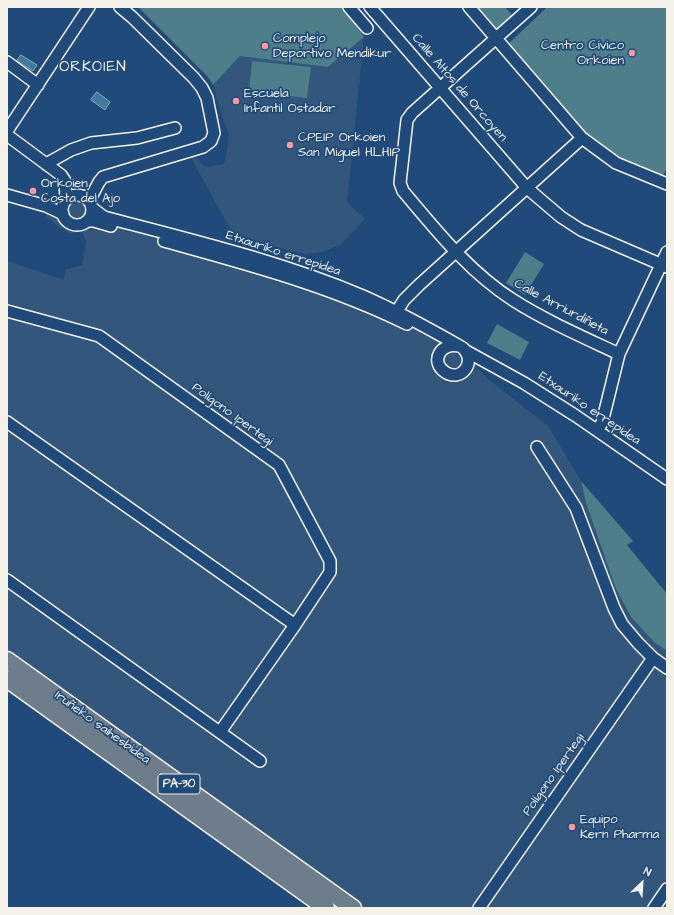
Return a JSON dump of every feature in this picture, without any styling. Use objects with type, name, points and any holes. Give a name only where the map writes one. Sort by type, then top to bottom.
[{"type":"highway","name":"Iruñeko saihesbidea","points":[[7,659],[352,908]]},
{"type":"highway","name":"Iruñeko saihesbidea","points":[[7,680],[326,908]]},
{"type":"street","points":[[7,131],[89,7]]},
{"type":"street","points":[[90,205],[102,177],[203,147],[211,141],[214,133],[207,98],[202,88],[194,78],[120,7]]},
{"type":"street","points":[[349,7],[367,28]]},
{"type":"street","name":"Calle Altos de Orcoyen","points":[[370,7],[526,188],[561,217],[581,230],[664,266]]},
{"type":"street","points":[[469,7],[582,138],[616,163],[667,184]]},
{"type":"street","points":[[515,7],[522,16]]},
{"type":"street","name":"Calle Arriurdiñeta","points":[[531,7],[412,113],[407,120],[400,184],[403,191],[456,252],[489,282],[513,300],[541,316],[619,354]]},
{"type":"street","points":[[7,62],[38,85]]},
{"type":"street","points":[[46,164],[71,150],[91,143],[137,138],[175,128]]},
{"type":"street","points":[[7,135],[61,175],[65,181],[65,200],[63,205],[63,214],[65,219],[73,224],[82,223],[87,221],[91,213],[90,205],[86,198],[78,195],[70,197],[65,200],[57,203],[7,189]]},
{"type":"street","points":[[397,311],[404,300],[415,289],[582,138]]},
{"type":"street","points":[[7,195],[46,206],[63,214]]},
{"type":"street","name":"Etxauriko errepidea","points":[[90,205],[104,217],[286,267],[397,311],[524,383],[597,430],[667,479]]},
{"type":"street","name":"Etxauriko errepidea","points":[[87,221],[94,221],[114,226],[299,280],[343,296],[431,336],[439,343],[442,349]]},
{"type":"street","points":[[597,430],[602,424],[619,354],[664,266],[667,252]]},
{"type":"street","name":"Polígono Ipertegi","points":[[7,311],[100,336],[279,466],[330,560],[330,572],[220,732]]},
{"type":"street","points":[[449,345],[462,348],[469,359],[466,368],[459,374],[455,375],[445,373],[439,365],[438,360],[442,349],[449,345]]},
{"type":"street","points":[[466,368],[493,366]]},
{"type":"street","points":[[7,422],[295,625]]},
{"type":"street","points":[[538,447],[576,508],[614,608],[622,624],[653,658],[667,668]]},
{"type":"street","points":[[7,580],[260,761]]},
{"type":"street","name":"Polígono Ipertegi","points":[[479,908],[653,658]]},
{"type":"street","points":[[654,908],[667,889]]},
{"type":"shaded area","name":"CPEIP Orkoien San Miguel HLHIP","points":[[364,37],[347,202],[365,219],[340,245],[322,252],[306,254],[294,252],[233,234],[190,156],[198,159],[204,166],[210,167],[223,164],[226,158],[229,134],[213,85],[240,56],[328,67]]},
{"type":"shaded area","points":[[21,55],[37,65],[33,71],[17,61]]},
{"type":"shaded area","points":[[97,92],[110,102],[105,110],[91,100]]},
{"type":"shaded area","points":[[76,199],[85,202],[92,209],[343,296],[449,345],[472,362],[487,378],[548,426],[581,481],[586,503],[616,589],[631,617],[654,642],[667,651],[667,908],[309,908],[7,691],[7,261],[64,280],[65,270],[82,265],[86,241],[82,232],[68,233],[46,216],[57,203]]},
{"type":"green space","name":"Complejo Deportivo Mendikur","points":[[138,7],[346,7],[359,23],[356,26],[364,37],[328,67],[240,56],[213,85],[208,77]]},
{"type":"green space","points":[[478,7],[505,7],[512,15],[497,29]]},
{"type":"green space","points":[[547,7],[667,7],[667,169],[659,181],[616,163],[582,138],[504,48]]},
{"type":"green space","points":[[252,61],[311,67],[307,98],[249,91]]},
{"type":"green space","points":[[525,252],[544,264],[525,295],[506,283]]},
{"type":"green space","points":[[497,324],[529,342],[520,360],[487,343]]},
{"type":"green space","points":[[581,481],[633,541],[627,545],[667,594],[667,651],[654,642],[631,617],[616,589],[586,503]]},
{"type":"place","name":"Complejo Deportivo Mendikur","points":[[265,46]]},
{"type":"place","name":"Centro Cívico Orkoien","points":[[632,53]]},
{"type":"place","name":"Escuela Infantil Ostadar","points":[[236,101]]},
{"type":"place","name":"CPEIP Orkoien San Miguel HLHIP","points":[[290,145]]},
{"type":"place","name":"Orkoien Costa del Ajo","points":[[33,191]]},
{"type":"place","name":"Equipo Kern Pharma","points":[[572,827]]},
{"type":"district","name":"ORKOIEN","points":[[93,68]]}]
